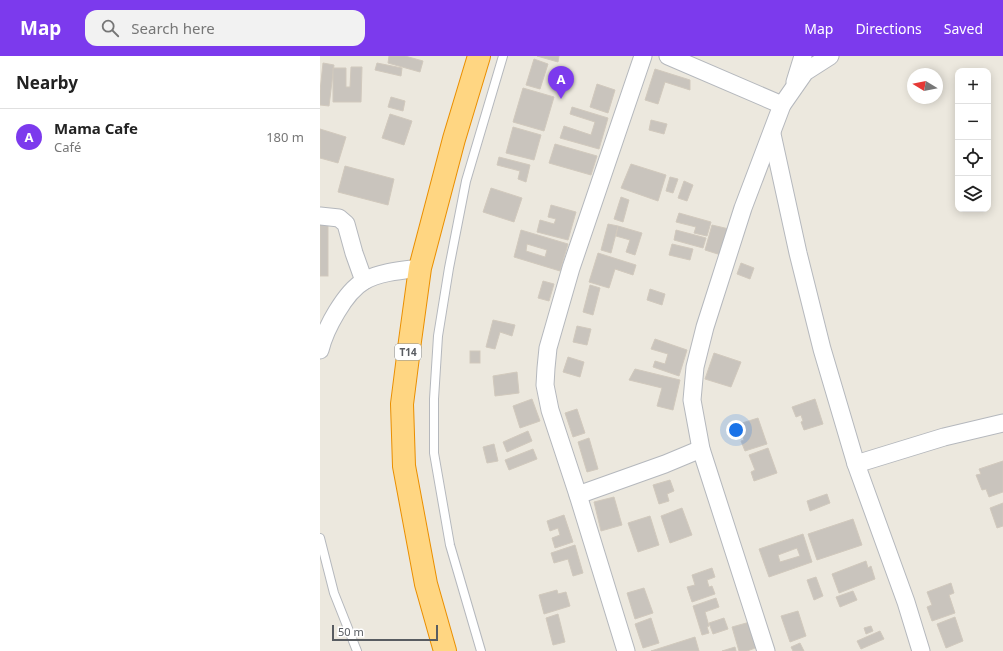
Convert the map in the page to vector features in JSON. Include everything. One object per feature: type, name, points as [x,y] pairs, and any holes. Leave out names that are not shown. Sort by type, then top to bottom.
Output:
[{"type":"highway","name":"T14","points":[[445,651],[426,584],[404,466],[402,404],[420,268],[454,139],[479,56]]},
{"type":"street","points":[[626,651],[550,410],[545,385],[548,348],[571,268],[643,56]]},
{"type":"street","points":[[668,56],[782,105]]},
{"type":"street","points":[[794,86],[803,56]]},
{"type":"street","points":[[766,651],[701,449],[692,400],[695,367],[705,327],[742,208],[782,105],[805,72],[830,56]]},
{"type":"street","points":[[772,134],[798,253],[822,348],[856,464],[906,602],[921,651]]},
{"type":"street","points":[[320,216],[339,218],[346,224],[364,281]]},
{"type":"street","points":[[320,350],[334,317],[346,297],[364,281],[390,272],[420,268]]},
{"type":"street","points":[[856,464],[944,437],[1003,423]]},
{"type":"street","points":[[578,495],[665,464],[701,449]]},
{"type":"lane","points":[[481,651],[450,545],[434,453],[434,399],[438,336],[449,268],[466,181],[503,56]]},
{"type":"lane","points":[[320,538],[334,593],[357,651]]},
{"type":"building","points":[[389,56],[405,56],[423,61],[420,72],[388,63]]},
{"type":"building","points":[[537,56],[559,56],[558,62]]},
{"type":"building","points":[[534,59],[548,64],[540,89],[526,85]]},
{"type":"building","points":[[323,63],[334,65],[329,106],[320,105]]},
{"type":"building","points":[[377,63],[402,68],[401,76],[375,70]]},
{"type":"building","points":[[351,67],[362,67],[361,102],[333,102],[333,68],[346,68],[346,87],[350,87]]},
{"type":"building","points":[[655,69],[690,80],[690,90],[665,82],[658,104],[645,100]]},
{"type":"building","points":[[597,84],[615,90],[608,113],[590,107]]},
{"type":"building","points":[[523,88],[554,97],[544,131],[513,122]]},
{"type":"building","points":[[391,97],[405,101],[403,111],[388,107]]},
{"type":"building","points":[[572,107],[608,118],[599,149],[560,138],[564,126],[591,135],[595,122],[570,114]]},
{"type":"building","points":[[390,114],[412,121],[404,145],[382,138]]},
{"type":"building","points":[[651,120],[667,124],[664,134],[649,130]]},
{"type":"building","points":[[513,127],[541,135],[534,160],[506,153]]},
{"type":"building","points":[[320,129],[346,137],[338,163],[320,158]]},
{"type":"building","points":[[555,144],[597,156],[591,175],[549,163]]},
{"type":"building","points":[[499,157],[530,165],[526,182],[518,179],[520,171],[497,165]]},
{"type":"building","points":[[631,164],[666,175],[658,201],[621,188]]},
{"type":"building","points":[[345,166],[394,179],[388,205],[338,192]]},
{"type":"building","points":[[670,177],[678,179],[673,193],[666,191]]},
{"type":"building","points":[[684,181],[693,185],[687,201],[678,198]]},
{"type":"building","points":[[491,188],[522,198],[514,222],[483,212]]},
{"type":"building","points":[[621,197],[629,200],[623,222],[614,219]]},
{"type":"building","points":[[551,205],[576,212],[568,240],[537,232],[540,220],[554,224],[556,219],[548,217]]},
{"type":"building","points":[[679,213],[711,222],[707,236],[694,233],[696,227],[676,222]]},
{"type":"building","points":[[320,218],[328,218],[328,276],[320,276]]},
{"type":"building","points":[[608,224],[618,226],[611,253],[601,250]]},
{"type":"building","points":[[712,225],[729,229],[721,255],[705,250]]},
{"type":"building","points":[[618,226],[642,233],[635,255],[626,252],[630,240],[616,236]]},
{"type":"building","points":[[521,230],[568,244],[560,271],[514,257]],"holes":[[[527,244],[547,250],[545,257],[526,251]]]},
{"type":"building","points":[[676,230],[706,238],[703,248],[674,240]]},
{"type":"building","points":[[672,244],[693,249],[690,260],[669,255]]},
{"type":"building","points":[[598,253],[636,265],[633,275],[615,269],[609,288],[589,282]]},
{"type":"building","points":[[741,263],[754,268],[750,279],[737,274]]},
{"type":"building","points":[[543,281],[554,284],[549,301],[538,298]]},
{"type":"building","points":[[590,285],[600,288],[593,315],[583,312]]},
{"type":"building","points":[[650,289],[665,294],[662,305],[647,300]]},
{"type":"building","points":[[493,320],[515,325],[512,336],[500,332],[495,349],[486,347]]},
{"type":"building","points":[[577,326],[591,329],[587,345],[573,342]]},
{"type":"building","points":[[655,339],[687,350],[679,376],[653,367],[655,361],[665,364],[668,354],[651,349]]},
{"type":"building","points":[[470,351],[480,351],[480,363],[470,363]]},
{"type":"building","points":[[714,353],[741,362],[731,387],[705,379]]},
{"type":"building","points":[[568,357],[584,362],[580,377],[563,372]]},
{"type":"building","points":[[635,369],[680,380],[673,410],[657,406],[662,388],[629,380]]},
{"type":"building","points":[[517,372],[519,393],[495,396],[493,376]]},
{"type":"building","points":[[532,399],[540,421],[520,428],[513,406]]},
{"type":"building","points":[[815,399],[823,424],[804,430],[801,422],[803,421],[801,415],[796,417],[792,407]]},
{"type":"building","points":[[577,409],[585,433],[573,437],[565,413]]},
{"type":"building","points":[[758,418],[767,444],[745,451],[741,441],[744,440],[739,424]]},
{"type":"building","points":[[528,431],[532,441],[507,452],[503,442]]},
{"type":"building","points":[[589,438],[598,469],[587,472],[578,442]]},
{"type":"building","points":[[494,444],[498,461],[487,463],[483,447]]},
{"type":"building","points":[[768,448],[777,473],[754,481],[751,472],[755,470],[749,455]]},
{"type":"building","points":[[533,449],[537,459],[509,470],[505,460]]},
{"type":"building","points":[[1003,461],[1003,492],[989,497],[986,489],[982,490],[976,475],[981,474],[979,469]]},
{"type":"building","points":[[670,480],[674,491],[667,494],[669,501],[659,504],[653,485]]},
{"type":"building","points":[[827,494],[830,503],[810,511],[807,501]]},
{"type":"building","points":[[614,497],[622,525],[601,531],[594,502]]},
{"type":"building","points":[[1003,503],[1003,526],[997,528],[990,508]]},
{"type":"building","points":[[682,508],[692,535],[670,543],[661,516]]},
{"type":"building","points":[[564,515],[573,542],[555,548],[552,538],[560,535],[558,528],[550,531],[547,521]]},
{"type":"building","points":[[650,516],[659,545],[638,552],[628,523]]},
{"type":"building","points":[[853,519],[862,545],[817,560],[808,534]]},
{"type":"building","points":[[803,534],[812,562],[769,577],[759,549]],"holes":[[[797,548],[800,556],[780,562],[778,555]]]},
{"type":"building","points":[[575,545],[583,573],[573,576],[568,559],[554,563],[551,553]]},
{"type":"building","points":[[866,561],[868,568],[871,566],[875,579],[839,593],[832,574]]},
{"type":"building","points":[[712,568],[715,577],[707,580],[709,587],[712,586],[715,594],[692,602],[687,587],[695,585],[692,575]]},
{"type":"building","points":[[816,577],[823,596],[814,600],[807,580]]},
{"type":"building","points":[[951,583],[954,593],[949,595],[955,613],[932,621],[927,607],[932,605],[927,592]]},
{"type":"building","points":[[644,588],[653,613],[635,619],[627,593]]},
{"type":"building","points":[[557,590],[558,594],[566,592],[570,606],[544,614],[539,595]]},
{"type":"building","points":[[853,591],[857,600],[840,607],[836,597]]},
{"type":"building","points":[[716,598],[719,607],[705,612],[709,626],[707,627],[709,633],[702,635],[693,606]]},
{"type":"building","points":[[798,611],[806,636],[790,642],[781,616]]},
{"type":"building","points":[[558,614],[565,642],[553,645],[546,618]]},
{"type":"building","points":[[955,617],[963,641],[946,648],[937,624]]},
{"type":"building","points":[[651,618],[659,643],[643,648],[635,624]]},
{"type":"building","points":[[724,618],[728,629],[713,634],[709,623]]},
{"type":"building","points":[[750,622],[758,647],[747,651],[739,651],[732,627]]},
{"type":"building","points":[[871,626],[873,631],[866,634],[864,628]]},
{"type":"building","points":[[880,631],[884,639],[861,649],[857,641]]},
{"type":"building","points":[[695,637],[699,651],[651,651]]},
{"type":"building","points":[[800,643],[804,651],[793,651],[791,647]]},
{"type":"building","points":[[735,647],[736,651],[722,651]]},
{"type":"place","name":"Mama Cafe","points":[[561,99]]}]
